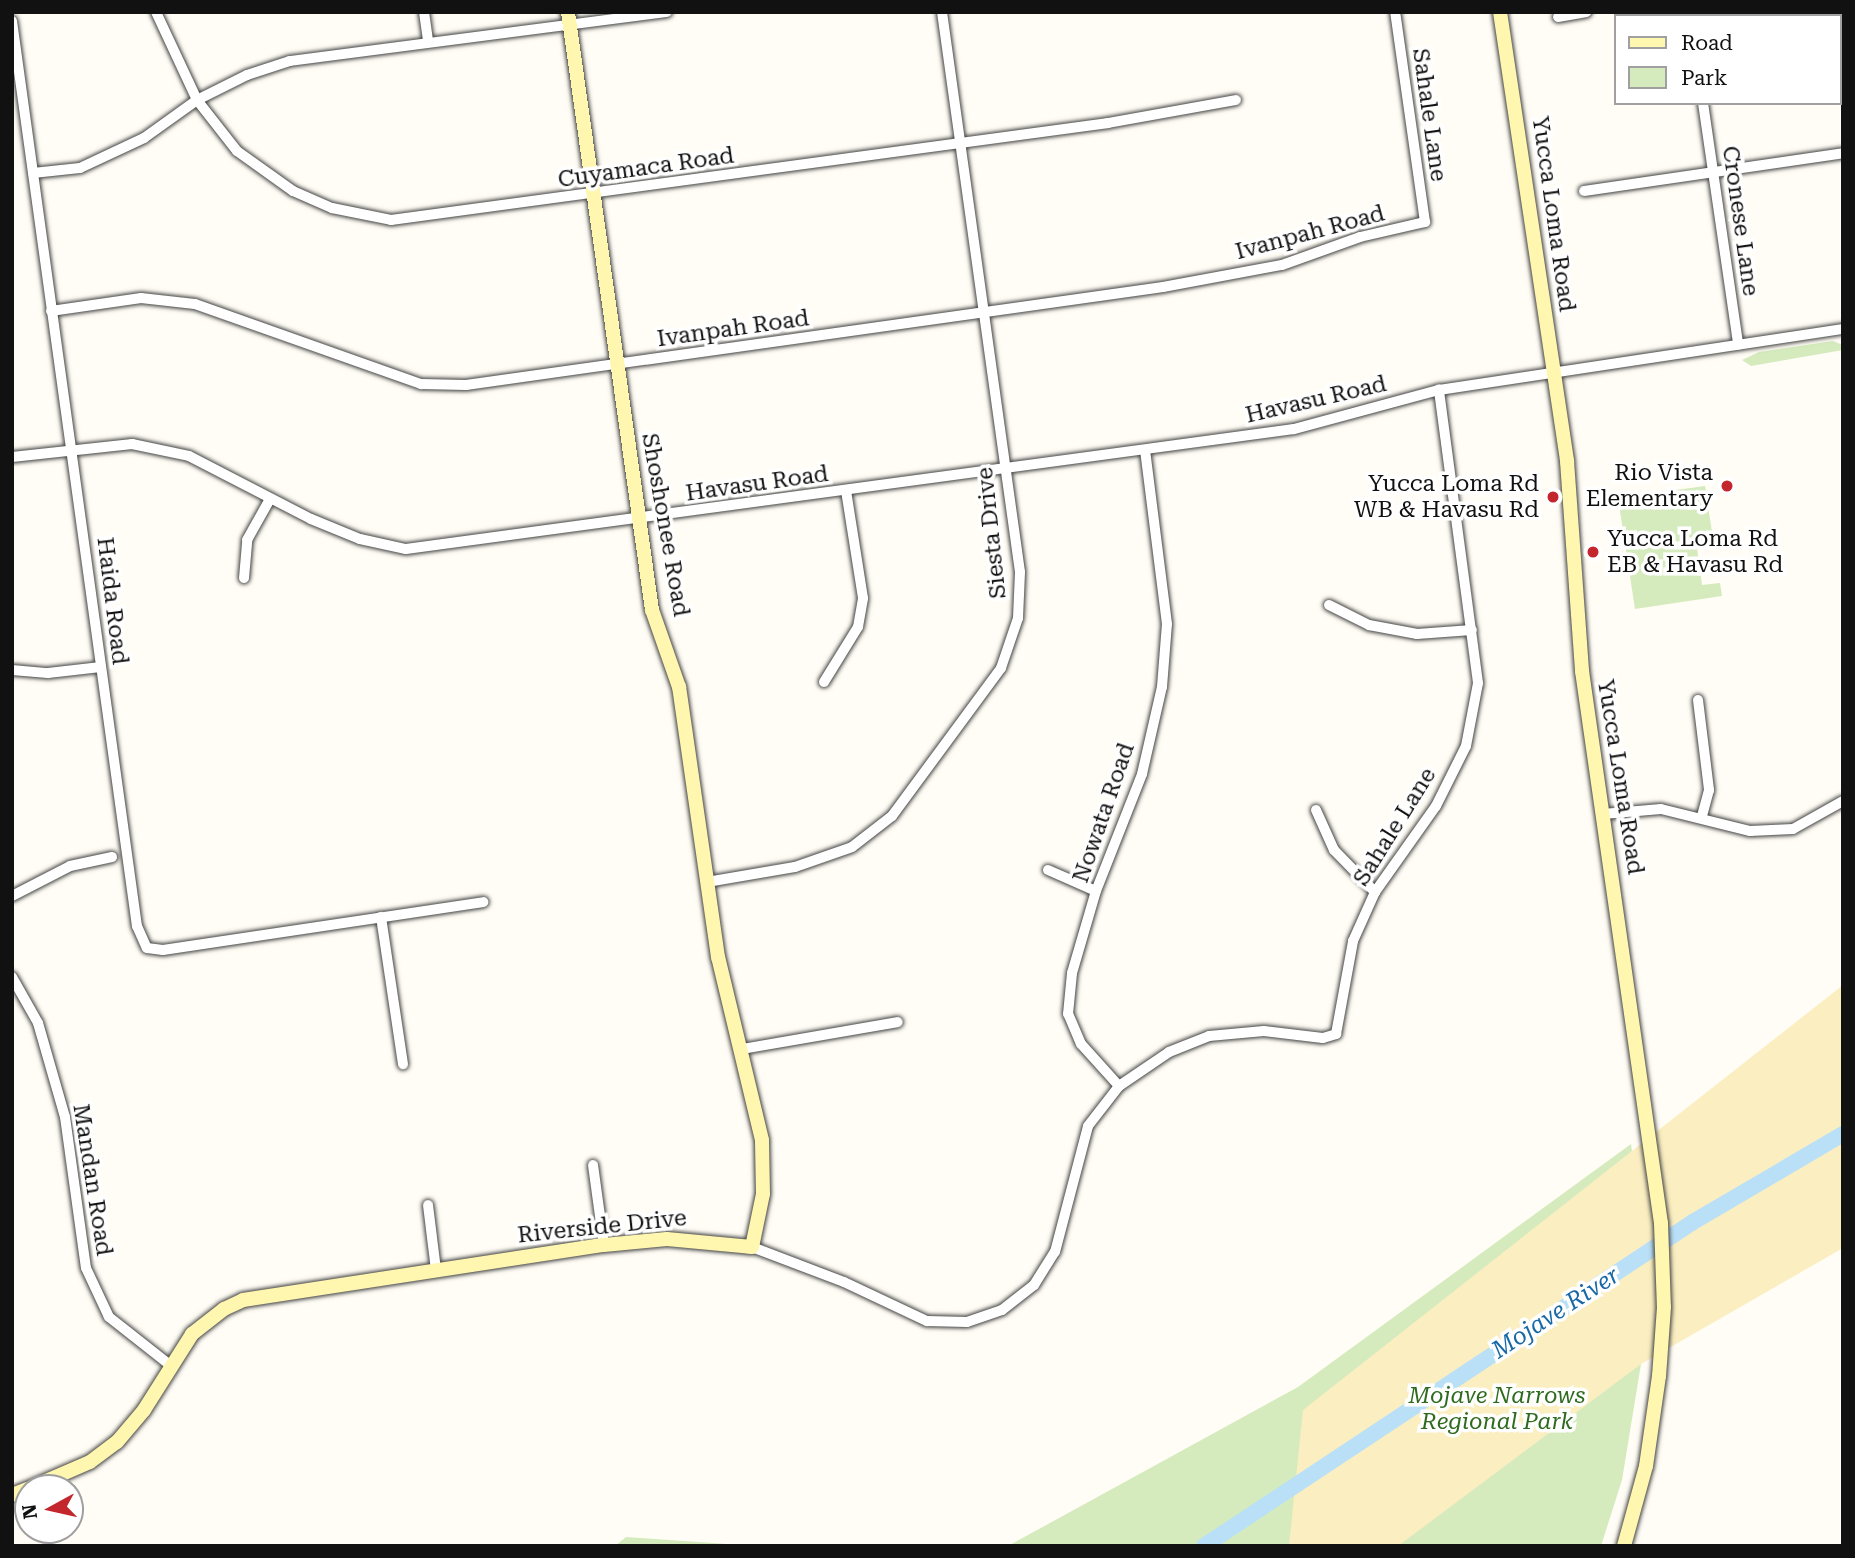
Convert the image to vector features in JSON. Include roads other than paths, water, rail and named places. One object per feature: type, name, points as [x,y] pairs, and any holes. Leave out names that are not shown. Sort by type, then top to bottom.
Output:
[{"type":"street","name":"Cuyamaca Road","points":[[156,12],[197,100],[237,151],[293,191],[332,208],[391,220],[593,195],[1236,100]]},
{"type":"street","points":[[424,12],[428,42]]},
{"type":"street","points":[[33,173],[80,168],[144,138],[197,100],[247,75],[290,61],[569,19],[667,12]]},
{"type":"street","name":"Siesta Drive","points":[[707,882],[795,867],[852,847],[891,816],[970,714],[1001,668],[1018,618],[1020,572],[942,12]]},
{"type":"street","name":"Sahale Lane","points":[[1395,12],[1425,222]]},
{"type":"street","name":"Yucca Loma Road","points":[[1500,12],[1574,521],[1576,629],[1656,1177],[1664,1279],[1663,1342],[1654,1421],[1624,1546]]},
{"type":"street","points":[[1558,17],[1587,12]]},
{"type":"street","name":"Shoshonee Road","points":[[569,19],[652,610],[679,687],[718,957],[762,1140],[764,1194],[752,1247]]},
{"type":"street","name":"Haida Road","points":[[12,21],[137,926],[147,948],[163,950],[482,902]]},
{"type":"street","name":"Cronese Lane","points":[[1703,105],[1738,344]]},
{"type":"street","points":[[1584,191],[1843,153]]},
{"type":"street","name":"Ivanpah Road","points":[[51,311],[141,298],[195,304],[421,384],[466,385],[982,313],[1282,265],[1360,237],[1425,222]]},
{"type":"street","name":"Havasu Road","points":[[12,457],[72,453],[132,444],[189,456],[270,499],[360,538],[406,549],[638,520],[1294,429],[1439,390],[1554,370],[1843,329]]},
{"type":"street","name":"Sahale Lane","points":[[1336,1034],[1341,1025],[1347,962],[1375,892],[1436,806],[1466,747],[1478,683],[1439,390]]},
{"type":"street","name":"Nowata Road","points":[[1119,1086],[1081,1044],[1068,1014],[1072,973],[1096,891],[1142,774],[1162,687],[1167,624],[1145,450]]},
{"type":"street","points":[[824,682],[858,627],[863,598],[846,491]]},
{"type":"street","points":[[244,578],[247,540],[270,499]]},
{"type":"street","points":[[1329,605],[1369,625],[1417,634],[1472,630]]},
{"type":"street","points":[[12,670],[48,673],[101,667]]},
{"type":"street","points":[[1698,700],[1709,790],[1702,816]]},
{"type":"street","points":[[1603,814],[1661,809],[1702,816],[1751,831],[1793,828],[1843,801]]},
{"type":"street","points":[[1316,810],[1334,850],[1375,892]]},
{"type":"street","points":[[12,897],[70,866],[112,857]]},
{"type":"street","points":[[1048,870],[1096,891]]},
{"type":"street","points":[[382,917],[403,1064]]},
{"type":"street","name":"Mandan Road","points":[[12,977],[38,1023],[65,1117],[86,1268],[109,1317],[170,1365]]},
{"type":"street","points":[[742,1049],[898,1022]]},
{"type":"street","name":"Riverside Drive","points":[[62,1474],[90,1462],[117,1442],[144,1410],[170,1365],[205,1322],[243,1300],[604,1245],[667,1239],[752,1247],[844,1282],[927,1321],[967,1322],[1002,1310],[1034,1285],[1055,1251],[1088,1126],[1119,1086],[1169,1052],[1209,1037],[1264,1031],[1323,1038],[1336,1034]]},
{"type":"street","points":[[593,1166],[604,1245]]},
{"type":"street","points":[[428,1205],[436,1270]]},
{"type":"waterway","name":"Mojave River","points":[[1204,1546],[1693,1222],[1843,1134]]},
{"type":"place","name":"Rio Vista Elementary","points":[[1727,486]]},
{"type":"place","name":"Yucca Loma Rd WB & Havasu Rd","points":[[1553,497]]},
{"type":"place","name":"Yucca Loma Rd EB & Havasu Rd","points":[[1593,552]]},
{"type":"park label","name":"Mojave Narrows Regional Park","points":[[1497,1409]]}]
